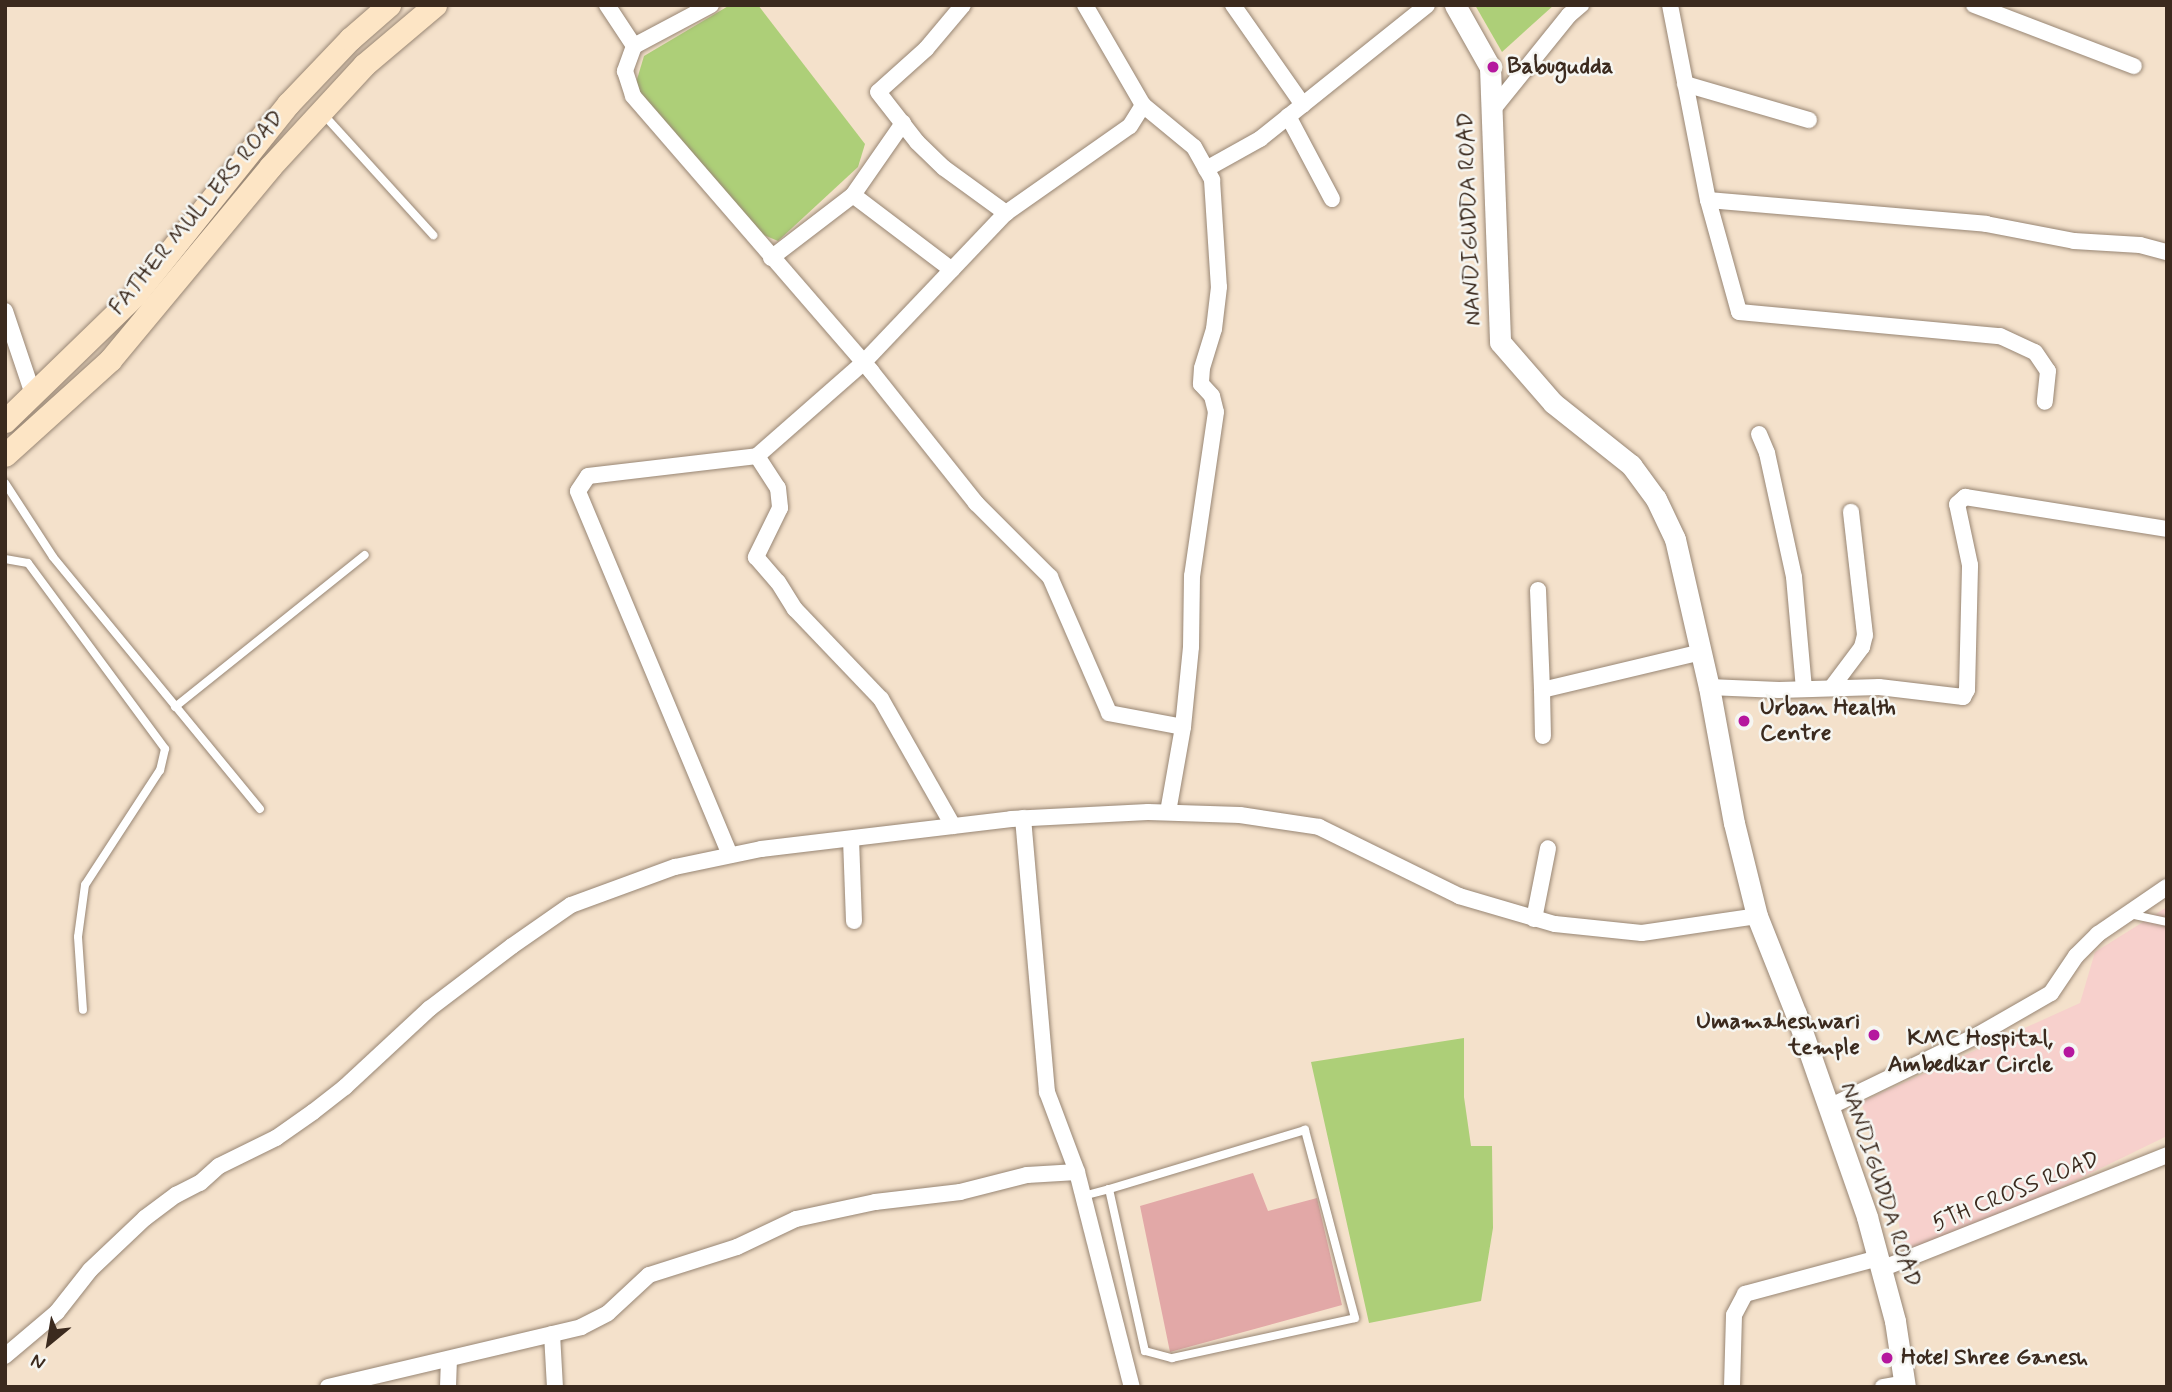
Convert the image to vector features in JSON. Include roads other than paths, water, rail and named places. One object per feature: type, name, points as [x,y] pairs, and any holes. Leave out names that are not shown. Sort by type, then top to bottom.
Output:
[{"type":"main road","name":"FATHER MULLERS ROAD","points":[[5,421],[135,295],[288,104],[350,39],[389,5]]},
{"type":"main road","points":[[10,442],[110,360],[270,167],[320,112],[364,65],[435,5]]},
{"type":"street","points":[[607,5],[634,46]]},
{"type":"street","points":[[711,5],[634,46],[625,71],[633,96],[863,363],[975,503],[1050,577],[1109,713],[1183,727]]},
{"type":"street","points":[[963,5],[926,48],[878,92],[944,168],[1006,213]]},
{"type":"street","points":[[1086,5],[1143,105],[1194,147],[1206,169],[1213,191],[1219,287],[1214,329],[1202,368],[1201,384],[1212,397],[1216,412],[1192,576],[1191,647],[1183,727],[1168,812]]},
{"type":"street","points":[[1233,5],[1303,105]]},
{"type":"street","points":[[1206,169],[1260,139],[1427,5]]},
{"type":"street","name":"NANDIGUDDA ROAD","points":[[1455,5],[1490,66],[1494,108],[1500,342],[1553,403],[1631,465],[1656,499],[1675,539],[1709,687],[1734,823],[1757,916],[1829,1107],[1879,1264],[1895,1321],[1905,1385]]},
{"type":"street","points":[[1494,108],[1569,15],[1581,5]]},
{"type":"street","points":[[1670,5],[1708,200],[1740,312],[2000,336],[2035,352],[2048,371],[2046,402]]},
{"type":"street","points":[[1974,5],[2134,66]]},
{"type":"street","points":[[1685,84],[1809,120]]},
{"type":"street","points":[[730,855],[578,491],[588,475],[757,456],[863,363],[1006,213],[1130,127],[1143,105]]},
{"type":"street","points":[[1289,116],[1332,198]]},
{"type":"street","points":[[771,258],[853,195],[903,123]]},
{"type":"street","points":[[853,195],[952,270]]},
{"type":"street","points":[[1708,200],[1986,224],[2074,240],[2140,245],[2167,252]]},
{"type":"street","points":[[5,311],[33,394]]},
{"type":"street","points":[[1759,433],[1767,453],[1794,577],[1804,689]]},
{"type":"street","points":[[757,456],[778,488],[780,508],[756,557],[778,582],[795,609],[881,699],[953,826]]},
{"type":"street","points":[[1709,687],[1879,687],[1959,698],[1965,694],[1970,565],[1957,504],[1960,500],[1983,500],[2166,529]]},
{"type":"street","points":[[1832,687],[1862,646],[1865,635],[1851,512]]},
{"type":"street","points":[[1538,590],[1543,736]]},
{"type":"street","points":[[1542,690],[1701,652]]},
{"type":"street","points":[[5,1356],[57,1312],[90,1270],[145,1218],[176,1195],[200,1183],[219,1166],[276,1138],[313,1112],[345,1087],[429,1009],[565,909],[665,869],[730,855],[1023,818],[1168,812],[1240,815],[1320,827],[1459,896],[1534,919],[1578,928],[1643,933],[1757,916]]},
{"type":"street","points":[[1023,818],[1047,1092],[1077,1172],[1132,1387]]},
{"type":"street","points":[[851,839],[854,921]]},
{"type":"street","points":[[1534,919],[1548,849]]},
{"type":"street","points":[[1829,1107],[1978,1035],[2051,993],[2076,956],[2098,934],[2167,887]]},
{"type":"street","name":"5TH CROSS ROAD","points":[[1732,1387],[1734,1315],[1745,1294],[1879,1264],[2167,1155]]},
{"type":"street","points":[[328,1387],[581,1327],[608,1314],[649,1275],[737,1247],[796,1219],[875,1202],[961,1192],[1036,1173],[1077,1172]]},
{"type":"street","points":[[552,1334],[555,1387]]},
{"type":"street","points":[[448,1387],[449,1360]]},
{"type":"street","points":[[1883,1387],[1905,1385]]},
{"type":"lane","points":[[320,112],[433,235]]},
{"type":"lane","points":[[5,483],[53,557],[260,809]]},
{"type":"lane","points":[[175,707],[365,555]]},
{"type":"lane","points":[[5,559],[28,563],[165,749],[160,770],[85,885],[78,937],[83,1010]]},
{"type":"lane","points":[[2127,914],[2167,922]]},
{"type":"lane","points":[[1083,1196],[1305,1130],[1355,1318],[1172,1357],[1145,1351],[1109,1189]]},
{"type":"place","name":"Babugudda","points":[[1493,67]]},
{"type":"place","name":"Urban Health Centre","points":[[1744,721]]},
{"type":"place","name":"Umamaheshwari temple","points":[[1874,1035]]},
{"type":"place","name":"KMC Hospital, Ambedkar Circle","points":[[2069,1052]]},
{"type":"place","name":"Hotel Shree Ganesh","points":[[1887,1358]]}]
